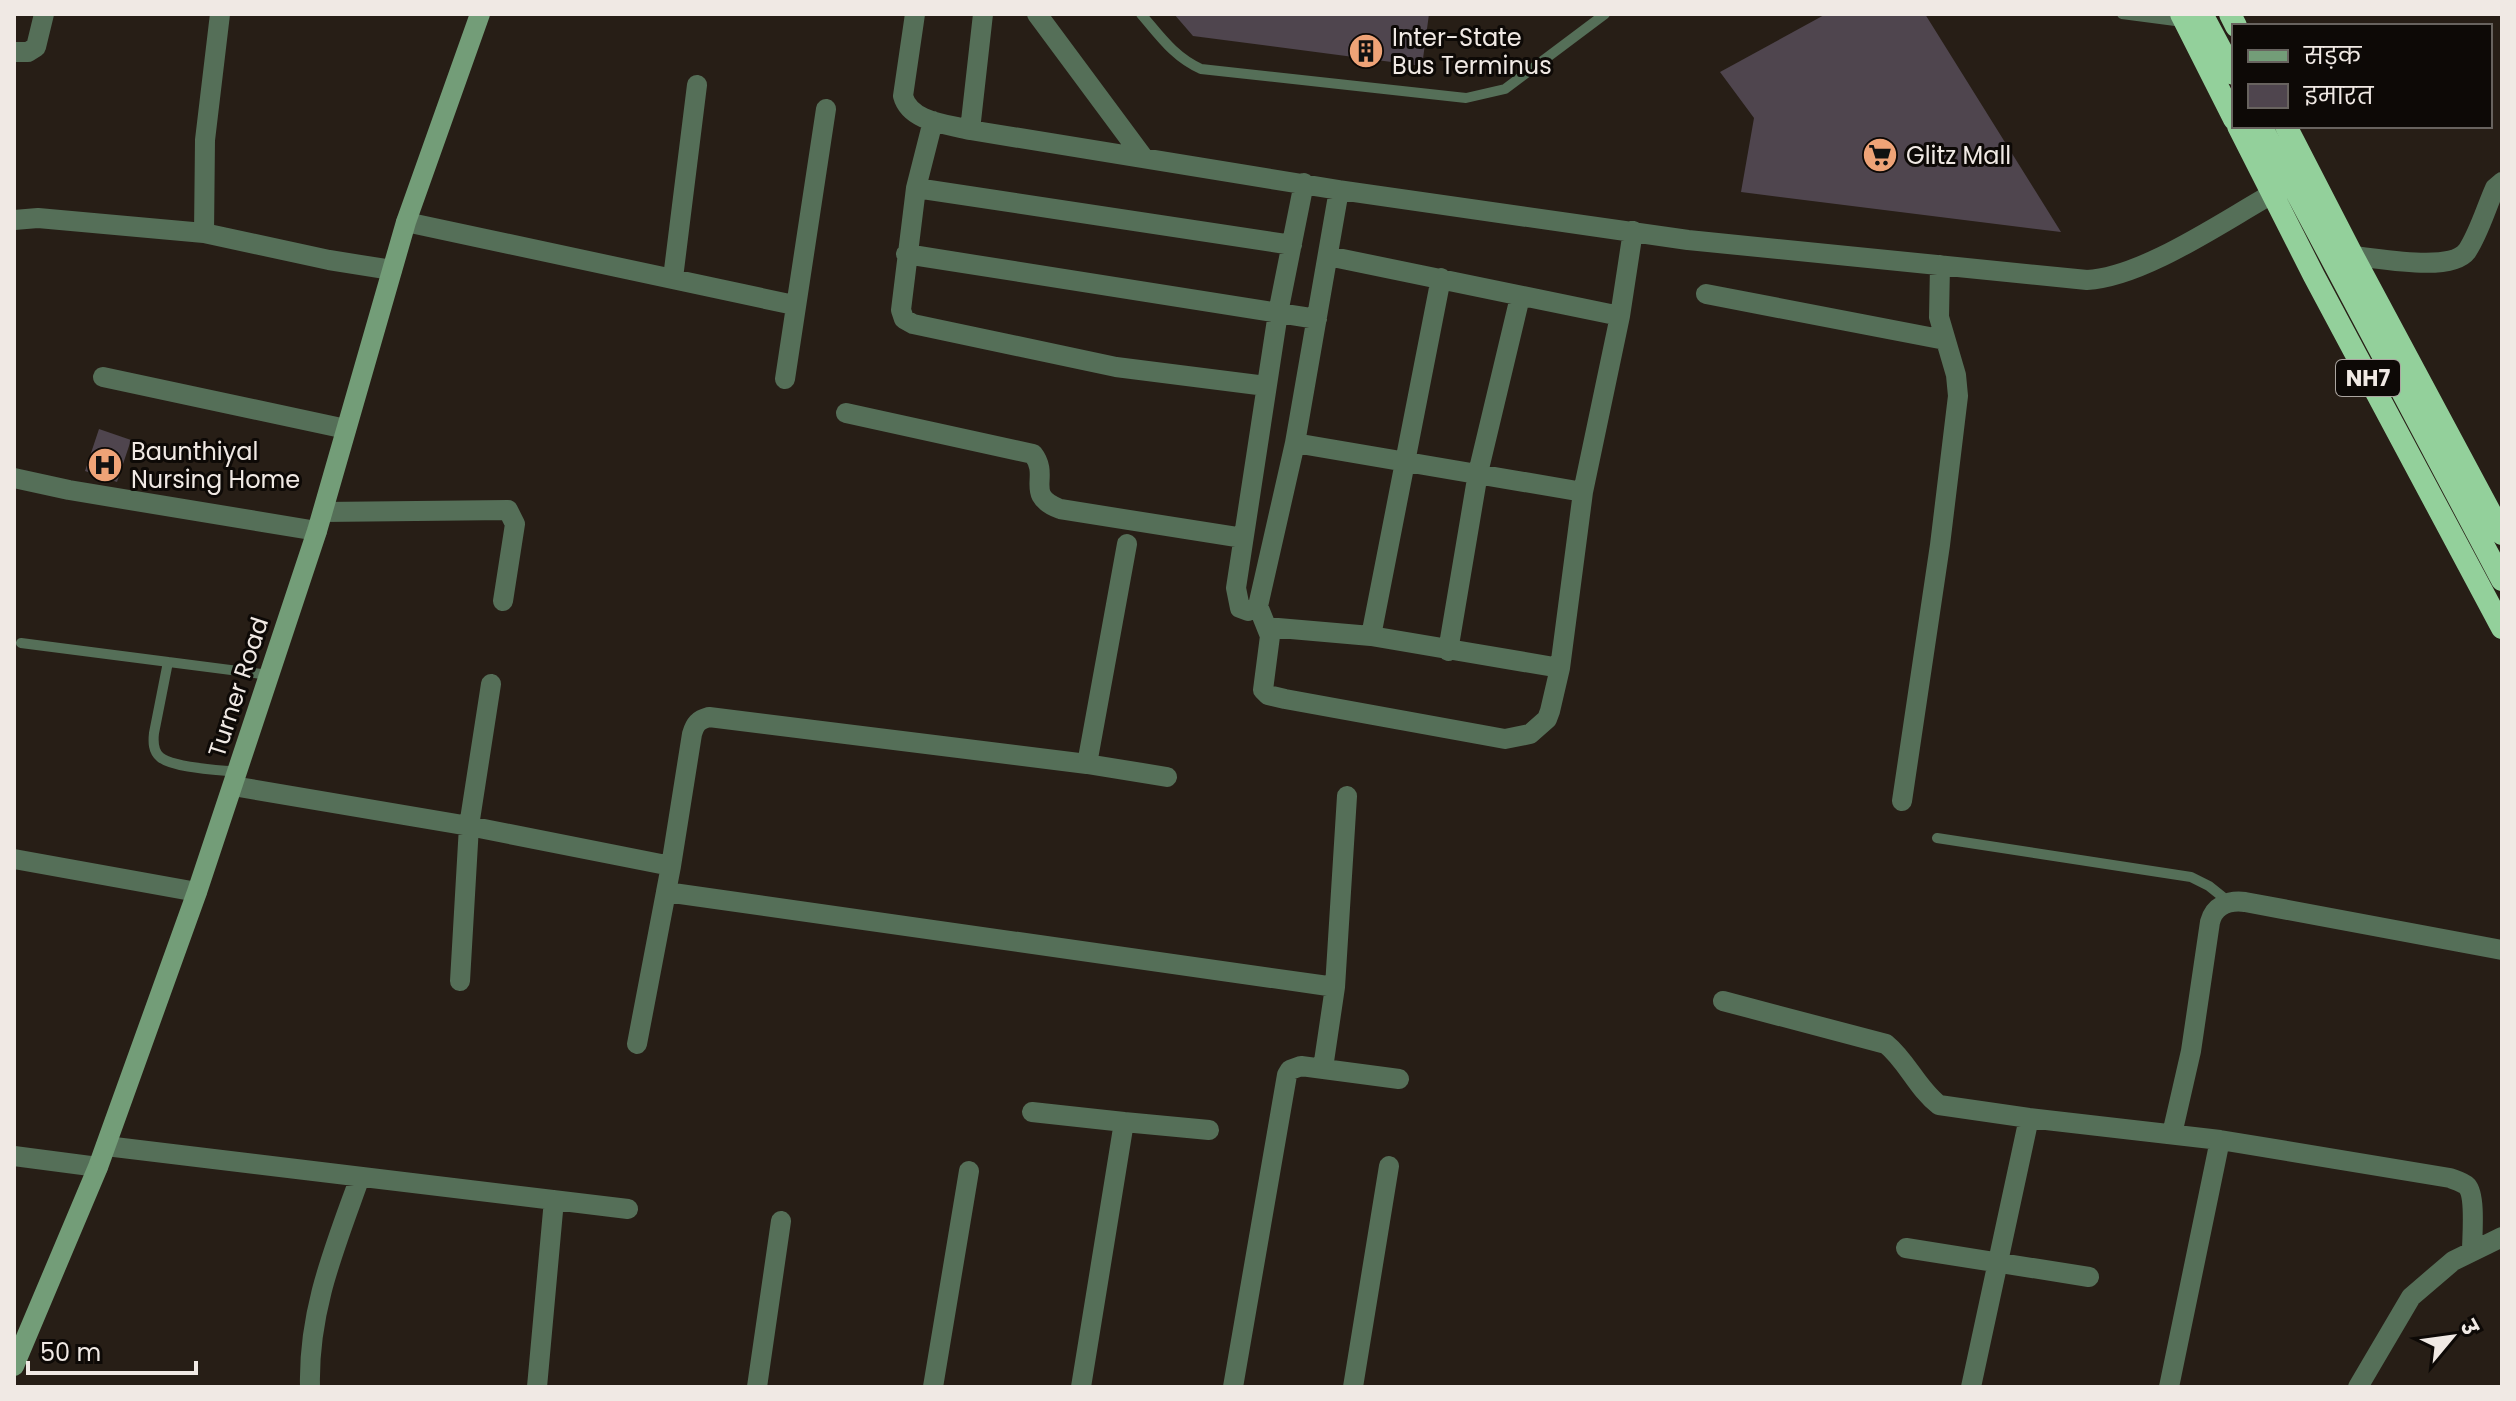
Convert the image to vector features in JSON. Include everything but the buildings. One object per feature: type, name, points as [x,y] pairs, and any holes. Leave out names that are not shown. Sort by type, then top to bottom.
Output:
[{"type":"highway","points":[[2190,17],[2232,71]]},
{"type":"highway","points":[[2190,17],[2232,114]]},
{"type":"highway","name":"NH7","points":[[2239,128],[2502,628]]},
{"type":"highway","points":[[2262,128],[2502,580]]},
{"type":"highway","name":"NH7","points":[[2287,128],[2502,534]]},
{"type":"main road","name":"Turner Road","points":[[14,1366],[98,1167],[197,892],[320,521],[406,222],[480,14]]},
{"type":"street","points":[[14,52],[28,52],[36,47],[44,14]]},
{"type":"street","points":[[204,233],[205,140],[220,14]]},
{"type":"street","points":[[915,14],[903,96],[912,110],[933,121],[970,130],[1227,173],[1688,240],[2087,280],[2104,279],[2175,248],[2272,194]]},
{"type":"street","points":[[970,130],[983,14]]},
{"type":"street","points":[[1037,14],[1143,157]]},
{"type":"street","points":[[673,278],[697,85]]},
{"type":"street","points":[[785,379],[826,109]]},
{"type":"street","points":[[933,121],[916,188],[906,254],[901,310],[904,319],[913,324],[1116,367],[1266,386]]},
{"type":"street","points":[[2353,256],[2412,262],[2455,260],[2468,250],[2495,188],[2502,182]]},
{"type":"street","points":[[1258,606],[1248,611],[1237,604],[1236,588],[1278,313],[1304,183]]},
{"type":"street","points":[[916,188],[1292,245]]},
{"type":"street","points":[[1339,190],[1295,443],[1258,606],[1268,627],[1270,647],[1263,687],[1268,695],[1505,739],[1530,734],[1547,719],[1560,668],[1583,492],[1620,316],[1633,231]]},
{"type":"street","points":[[14,220],[38,218],[204,233],[392,270]]},
{"type":"street","points":[[406,222],[794,305]]},
{"type":"street","points":[[906,254],[1317,319]]},
{"type":"street","points":[[1328,256],[1620,316]]},
{"type":"street","points":[[1902,801],[1940,545],[1958,396],[1956,375],[1938,303],[1940,265]]},
{"type":"street","points":[[1371,636],[1441,278]]},
{"type":"street","points":[[1706,294],[1945,340]]},
{"type":"street","points":[[1448,651],[1478,473],[1520,297]]},
{"type":"street","points":[[103,377],[346,429]]},
{"type":"street","points":[[846,413],[1033,454],[1040,470],[1039,493],[1042,500],[1060,509],[1243,538]]},
{"type":"street","points":[[1295,443],[1583,492]]},
{"type":"street","points":[[1254,460],[1288,464]]},
{"type":"street","points":[[14,478],[69,490],[320,521],[508,510],[515,524],[503,601]]},
{"type":"street","points":[[1087,764],[1127,544]]},
{"type":"street","points":[[1268,627],[1371,636],[1560,668]]},
{"type":"street","points":[[460,981],[469,826],[491,684]]},
{"type":"street","points":[[637,1044],[692,734],[700,720],[709,717],[1087,764],[1167,777]]},
{"type":"street","points":[[235,779],[671,866]]},
{"type":"street","points":[[1323,1068],[1335,987],[1347,796]]},
{"type":"street","points":[[14,859],[197,892]]},
{"type":"street","points":[[666,892],[1335,987]]},
{"type":"street","points":[[2172,1134],[2191,1051],[2210,922],[2213,913],[2229,902],[2245,902],[2502,950]]},
{"type":"street","points":[[1723,1001],[1886,1044],[1939,1105],[2220,1140],[2450,1178],[2469,1187],[2472,1196],[2472,1251]]},
{"type":"street","points":[[1233,1387],[1287,1075],[1290,1070],[1301,1066],[1399,1079]]},
{"type":"street","points":[[1032,1112],[1209,1130]]},
{"type":"street","points":[[1971,1387],[2029,1118]]},
{"type":"street","points":[[1081,1387],[1124,1122]]},
{"type":"street","points":[[2169,1387],[2220,1140]]},
{"type":"street","points":[[106,1146],[628,1209]]},
{"type":"street","points":[[14,1156],[98,1167]]},
{"type":"street","points":[[1353,1387],[1389,1166]]},
{"type":"street","points":[[933,1387],[969,1171]]},
{"type":"street","points":[[310,1387],[309,1358],[316,1307],[360,1177]]},
{"type":"street","points":[[537,1387],[554,1200]]},
{"type":"street","points":[[757,1387],[781,1221]]},
{"type":"street","points":[[2358,1387],[2411,1297],[2444,1268],[2502,1237]]},
{"type":"street","points":[[1906,1248],[1997,1265],[2089,1277]]},
{"type":"lane","points":[[1141,14],[1172,52],[1201,69],[1466,98],[1505,89],[1605,14]]},
{"type":"lane","points":[[2122,14],[2190,17]]},
{"type":"lane","points":[[21,643],[269,675]]},
{"type":"lane","points":[[168,662],[153,742],[158,755],[169,762],[235,779]]},
{"type":"lane","points":[[1937,838],[2191,877],[2229,902]]},
{"type":"place","name":"Inter-State Bus Terminus","points":[[1366,51]]},
{"type":"place","name":"Glitz Mall","points":[[1880,155]]},
{"type":"place","name":"Baunthiyal Nursing Home","points":[[105,465]]}]
